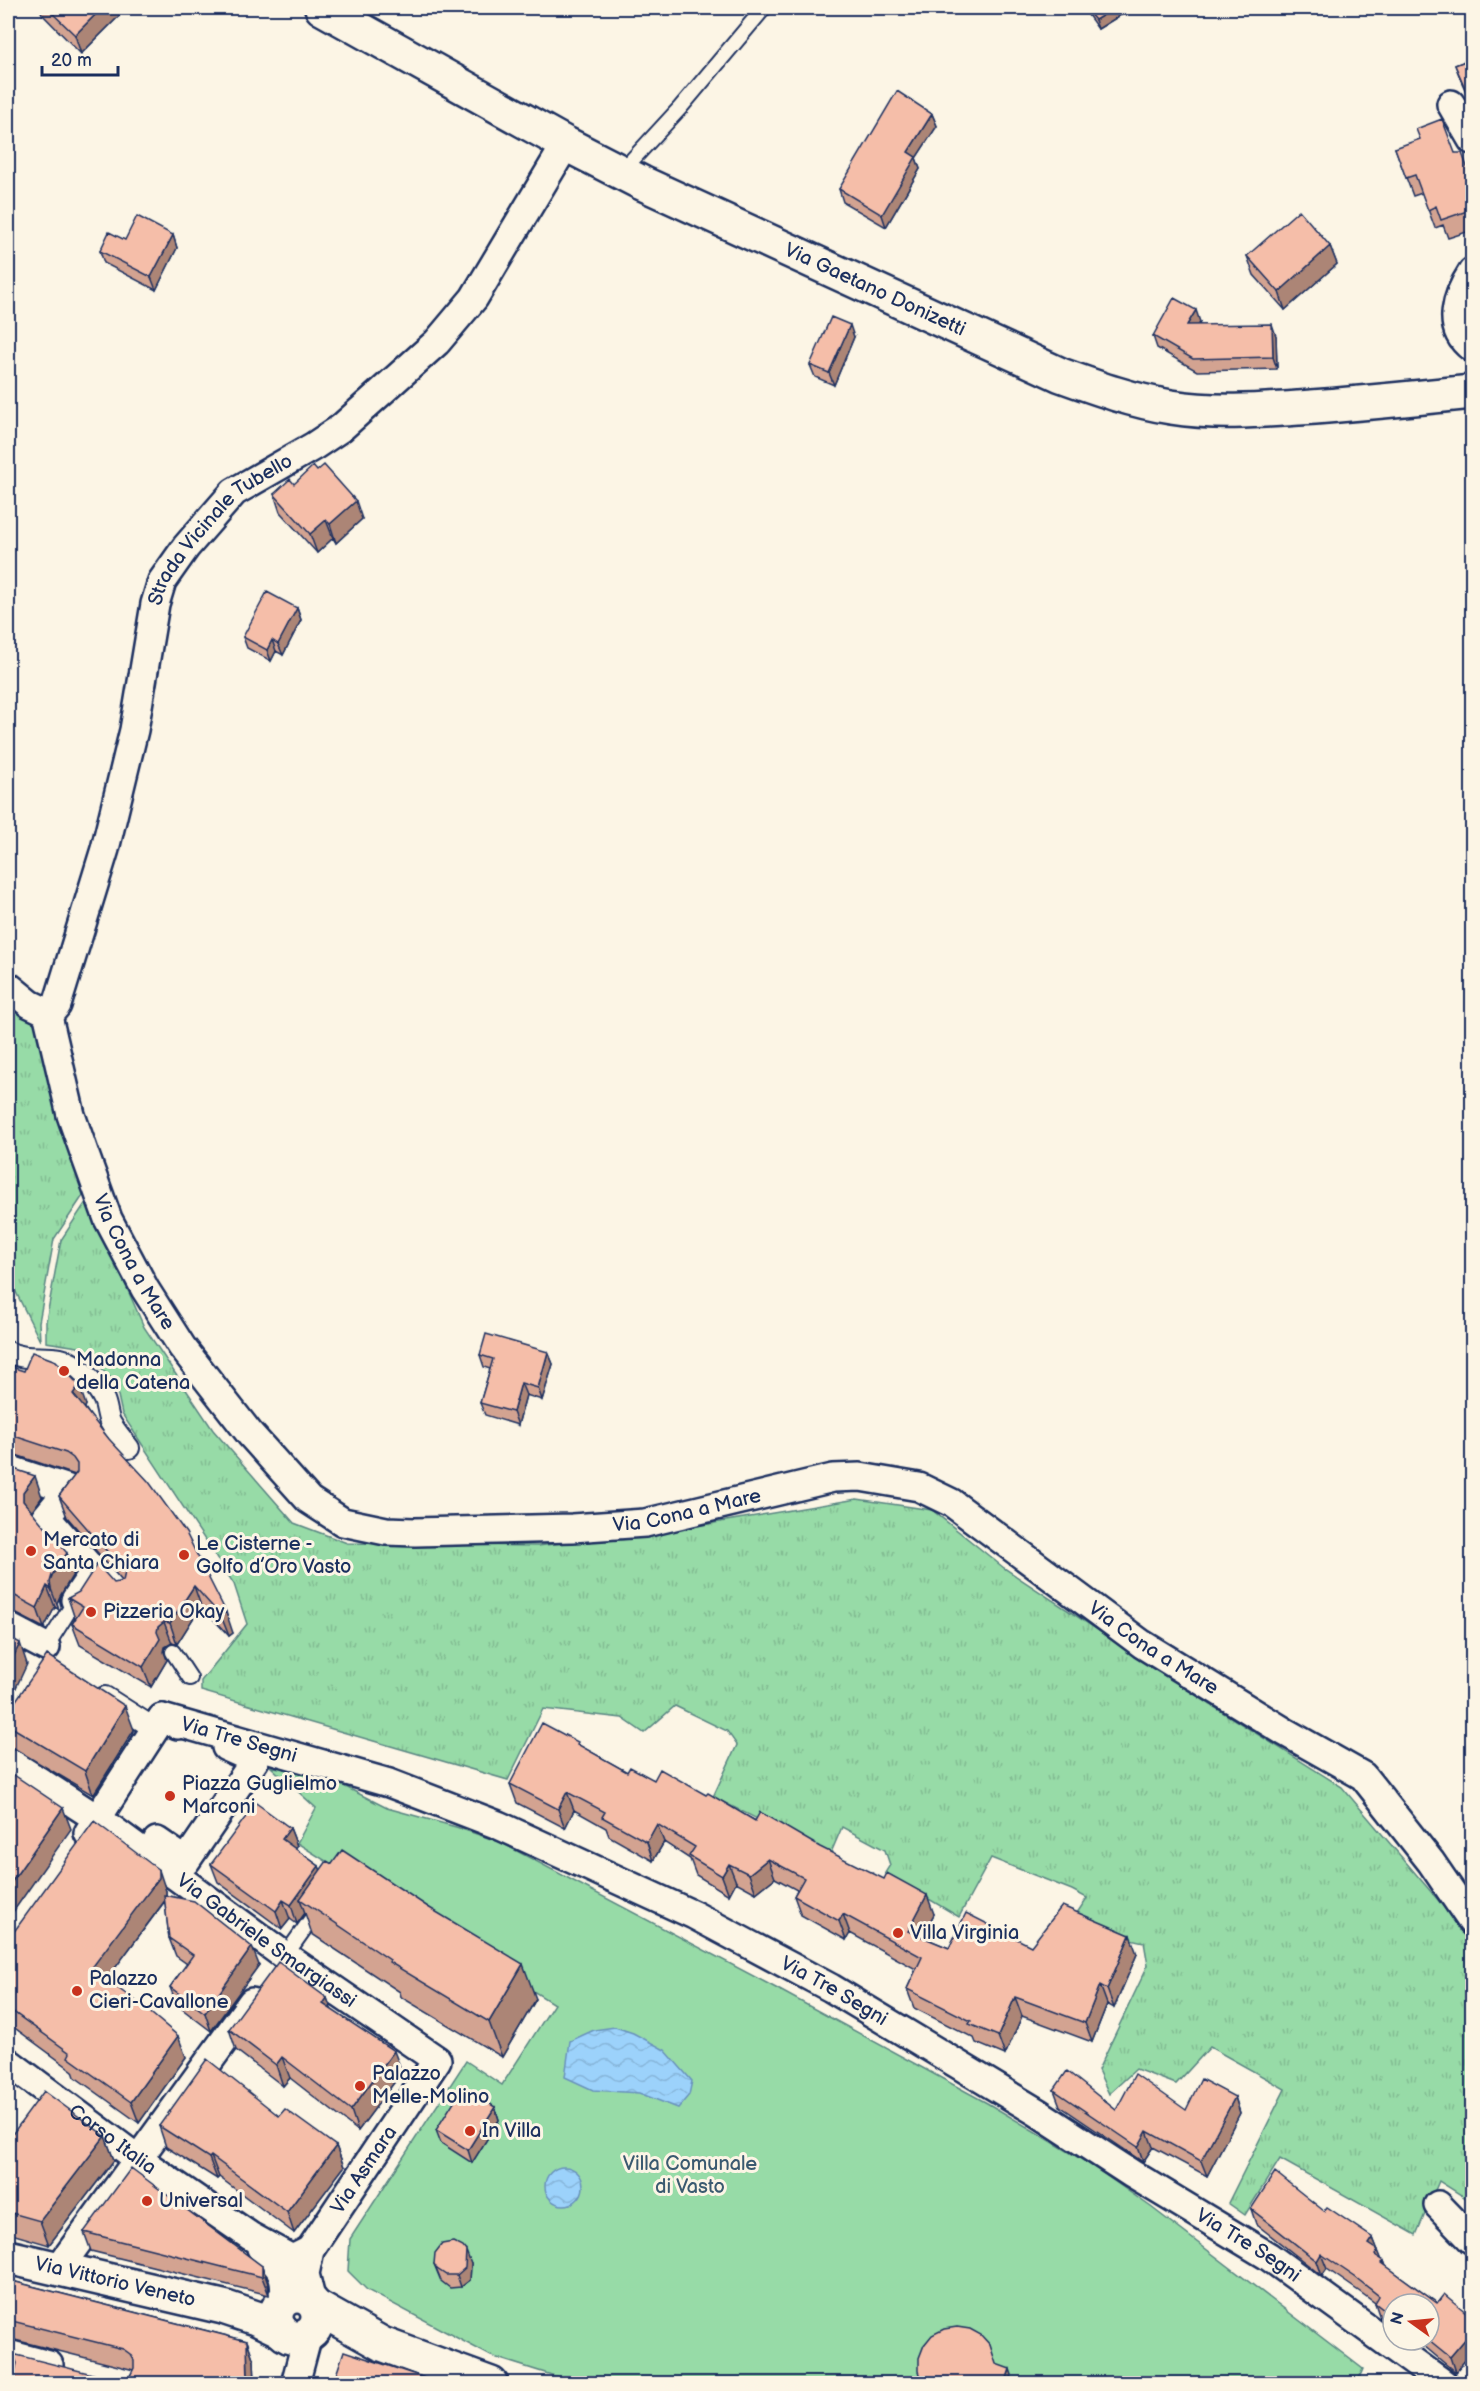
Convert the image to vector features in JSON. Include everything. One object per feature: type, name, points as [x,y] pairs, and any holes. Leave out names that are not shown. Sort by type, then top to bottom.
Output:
[{"type":"street","name":"Via Gaetano Donizetti","points":[[322,8],[566,144],[621,172],[1061,375],[1128,397],[1171,407],[1211,411],[1247,411],[1472,391]]},
{"type":"street","points":[[1451,104],[1473,140]]},
{"type":"street","name":"Strada Vicinale Tubello","points":[[47,1012],[52,1011],[57,1005],[105,849],[134,730],[155,604],[162,581],[186,547],[234,492],[341,428],[437,342],[474,298],[566,144]]},
{"type":"street","points":[[1473,272],[1460,291],[1455,315],[1458,330],[1473,348]]},
{"type":"street","points":[[8,986],[30,1004],[47,1012]]},
{"type":"street","name":"Via Cona a Mare","points":[[47,1012],[71,1115],[85,1155],[108,1219],[145,1289],[182,1347],[250,1434],[309,1500],[343,1522],[386,1531],[415,1532],[572,1528],[645,1523],[833,1478],[860,1477],[919,1487],[952,1503],[982,1524],[1142,1644],[1285,1732],[1364,1776],[1431,1862],[1473,1922]]},
{"type":"street","points":[[8,1352],[28,1359],[36,1356],[63,1359],[76,1367],[90,1380],[103,1399],[110,1422],[129,1448]]},
{"type":"street","points":[[8,1469],[69,1489],[46,1517],[94,1572],[73,1604]]},
{"type":"street","points":[[8,1627],[52,1657]]},
{"type":"street","points":[[8,1640],[52,1657]]},
{"type":"street","points":[[8,1761],[103,1812],[186,1861],[255,1760],[158,1724],[86,1685]]},
{"type":"street","points":[[77,1848],[103,1812],[158,1724]]},
{"type":"street","name":"Via Tre Segni","points":[[158,1724],[389,1784],[498,1825],[694,1915],[831,1988],[1037,2112],[1132,2174],[1268,2256],[1444,2384]]},
{"type":"street","name":"Via Gabriele Smargiassi","points":[[103,1812],[273,1973],[437,2060]]},
{"type":"street","points":[[59,2268],[273,1973]]},
{"type":"street","name":"Via Asmara","points":[[310,2250],[437,2060]]},
{"type":"street","name":"Corso Italia","points":[[8,2062],[138,2159],[276,2256],[285,2277],[289,2317]]},
{"type":"street","points":[[1438,2205],[1473,2240]]},
{"type":"street","points":[[276,2256],[292,2259],[310,2250]]},
{"type":"street","points":[[295,2382],[289,2317],[310,2250]]},
{"type":"street","name":"Via Vittorio Veneto","points":[[8,2257],[223,2307],[289,2317],[382,2344],[491,2384]]},
{"type":"street","points":[[8,2354],[69,2374]]},
{"type":"lane","points":[[621,172],[680,108],[764,8]]},
{"type":"lane","points":[[94,1572],[104,1571],[124,1595]]},
{"type":"lane","points":[[52,1657],[73,1604]]},
{"type":"lane","points":[[172,1652],[190,1678]]},
{"type":"lane","points":[[273,1973],[325,1900]]},
{"type":"green space","points":[[8,999],[41,1025],[84,1194],[54,1239],[39,1322],[40,1341],[12,1284],[8,1250]]},
{"type":"green space","points":[[88,1199],[144,1327],[213,1430],[294,1523],[347,1543],[538,1546],[702,1525],[857,1499],[932,1510],[1004,1568],[1208,1703],[1342,1787],[1472,1940],[1472,2202],[1439,2181],[1416,2235],[1280,2159],[1245,2215],[1228,2203],[1285,2089],[1210,2047],[1176,2084],[1136,2069],[1109,2094],[1098,2070],[1148,1965],[1144,1942],[1069,1925],[1087,1898],[991,1858],[959,1917],[885,1873],[890,1865],[885,1850],[842,1827],[830,1855],[713,1797],[737,1745],[727,1731],[675,1706],[644,1733],[622,1718],[543,1709],[508,1780],[201,1691],[201,1681],[247,1624],[234,1584],[122,1414],[115,1382],[78,1347],[46,1342],[46,1321],[61,1240]]},
{"type":"green space","name":"Villa Comunale di Vasto","points":[[270,1766],[330,1779],[387,1808],[500,1842],[987,2103],[1091,2165],[1151,2207],[1363,2369],[1357,2383],[577,2383],[491,2356],[367,2290],[348,2271],[350,2239],[466,2061],[502,2085],[554,2004],[297,1843],[316,1808]]},
{"type":"water","points":[[615,2027],[633,2033],[665,2050],[692,2081],[689,2095],[678,2108],[639,2093],[593,2090],[565,2077],[570,2041],[594,2030]]},
{"type":"water","points":[[564,2167],[577,2173],[583,2186],[577,2199],[564,2205],[551,2199],[545,2186],[551,2173]]},
{"type":"building","points":[[47,8],[102,8],[75,35]]},
{"type":"building","points":[[1085,8],[1115,8],[1095,20]]},
{"type":"building","points":[[1473,58],[1473,98],[1470,99],[1455,65]]},
{"type":"building","points":[[897,91],[932,114],[908,152],[916,157],[882,215],[839,189]]},
{"type":"building","points":[[1442,119],[1455,153],[1462,153],[1473,183],[1473,198],[1471,199],[1473,209],[1441,220],[1436,206],[1428,210],[1415,175],[1406,178],[1395,148],[1420,139],[1416,129]]},
{"type":"building","points":[[1299,210],[1330,246],[1279,292],[1247,256]]},
{"type":"building","points":[[137,216],[173,235],[151,277],[100,251],[109,232],[125,240]]},
{"type":"building","points":[[1174,298],[1196,310],[1187,325],[1272,324],[1273,357],[1193,359],[1153,336]]},
{"type":"building","points":[[831,317],[850,325],[829,373],[810,365]]},
{"type":"building","points":[[324,465],[356,501],[330,524],[326,520],[310,534],[274,494],[290,479],[294,484],[313,466],[317,471]]},
{"type":"building","points":[[267,592],[297,608],[278,644],[272,640],[267,650],[243,637]]},
{"type":"building","points":[[486,1334],[548,1352],[538,1388],[521,1383],[513,1412],[480,1403],[493,1359],[480,1355]]},
{"type":"building","points":[[32,1352],[56,1361],[79,1385],[73,1394],[109,1439],[149,1482],[186,1533],[226,1612],[221,1616],[194,1586],[170,1623],[164,1622],[158,1627],[157,1632],[160,1639],[143,1667],[72,1624],[83,1607],[68,1598],[79,1592],[97,1564],[114,1583],[123,1581],[125,1572],[59,1496],[77,1472],[77,1464],[73,1458],[66,1453],[8,1434],[8,1366],[24,1371]]},
{"type":"building","name":"Mercato di Santa Chiara","points":[[8,1467],[35,1476],[23,1492],[23,1501],[67,1553],[52,1575],[51,1589],[47,1586],[37,1608],[8,1592]]},
{"type":"building","points":[[8,1636],[20,1643],[8,1668]]},
{"type":"building","points":[[47,1655],[125,1706],[85,1771],[8,1725],[8,1712]]},
{"type":"building","points":[[542,1723],[627,1772],[630,1767],[654,1780],[660,1769],[706,1795],[708,1793],[755,1821],[760,1812],[820,1847],[884,1879],[887,1873],[927,1895],[908,1931],[949,1948],[966,1913],[1031,1946],[1062,1906],[1130,1935],[1107,1989],[1100,1985],[1085,2023],[1015,1997],[998,2036],[969,2024],[971,2021],[907,1989],[922,1957],[843,1914],[839,1921],[794,1896],[804,1878],[768,1859],[749,1874],[729,1864],[722,1876],[689,1856],[695,1847],[657,1824],[647,1842],[602,1817],[605,1812],[567,1792],[558,1809],[510,1784]]},
{"type":"building","points":[[8,1771],[63,1808],[8,1887]]},
{"type":"building","points":[[256,1803],[290,1828],[282,1839],[319,1866],[291,1905],[283,1900],[276,1911],[211,1864]]},
{"type":"building","points":[[94,1821],[159,1870],[159,1878],[91,1969],[140,2004],[178,2036],[131,2102],[68,2057],[70,2053],[8,2008],[8,1938]]},
{"type":"building","points":[[342,1850],[428,1907],[523,1964],[489,2022],[389,1962],[390,1960],[300,1899],[327,1861],[332,1864]]},
{"type":"building","points":[[164,1895],[194,1901],[252,1947],[205,2013],[170,1987],[193,1955],[169,1938]]},
{"type":"building","points":[[278,1962],[327,1998],[323,2004],[394,2051],[351,2110],[282,2057],[276,2065],[229,2029]]},
{"type":"building","points":[[207,2059],[279,2116],[285,2109],[336,2146],[287,2212],[211,2156],[209,2158],[159,2126]]},
{"type":"building","points":[[1067,2071],[1116,2110],[1135,2074],[1186,2110],[1201,2079],[1235,2097],[1201,2161],[1147,2131],[1138,2147],[1054,2090]]},
{"type":"building","points":[[463,2087],[495,2107],[468,2150],[436,2130]]},
{"type":"building","points":[[44,2091],[105,2136],[40,2221],[8,2212],[8,2140]]},
{"type":"building","points":[[131,2168],[262,2266],[262,2277],[84,2232]]},
{"type":"building","points":[[1275,2172],[1324,2211],[1327,2207],[1373,2238],[1369,2244],[1378,2250],[1375,2255],[1384,2261],[1382,2263],[1422,2292],[1381,2292],[1381,2308],[1375,2303],[1379,2296],[1355,2277],[1321,2254],[1317,2261],[1251,2209]]},
{"type":"building","points":[[453,2242],[466,2251],[465,2268],[457,2275],[446,2275],[434,2264],[435,2253],[442,2244]]},
{"type":"building","points":[[8,2280],[247,2341],[248,2384],[8,2384],[8,2378],[15,2372],[17,2363],[13,2354],[116,2380],[130,2376],[134,2368],[134,2361],[123,2349],[8,2320]]},
{"type":"building","points":[[1444,2294],[1473,2318],[1473,2330],[1450,2357],[1441,2350],[1441,2298]]},
{"type":"building","points":[[957,2327],[970,2329],[981,2335],[990,2345],[996,2364],[1010,2369],[1005,2384],[923,2384],[919,2371],[919,2358],[924,2345],[932,2335],[944,2329]]},
{"type":"building","points":[[344,2351],[443,2384],[333,2384]]},
{"type":"place","name":"Madonna della Catena","points":[[64,1371]]},
{"type":"place","name":"Mercato di Santa Chiara","points":[[31,1551]]},
{"type":"place","name":"Le Cisterne - Golfo d’Oro Vasto","points":[[184,1555]]},
{"type":"place","name":"Pizzeria Okay","points":[[91,1612]]},
{"type":"place","name":"Piazza Guglielmo Marconi","points":[[170,1796]]},
{"type":"place","name":"Villa Virginia","points":[[898,1933]]},
{"type":"place","name":"Palazzo Cieri-Cavallone","points":[[77,1991]]},
{"type":"place","name":"Palazzo Melle-Molino","points":[[360,2086]]},
{"type":"place","name":"In Villa","points":[[470,2131]]},
{"type":"place","name":"Universal","points":[[147,2201]]}]
